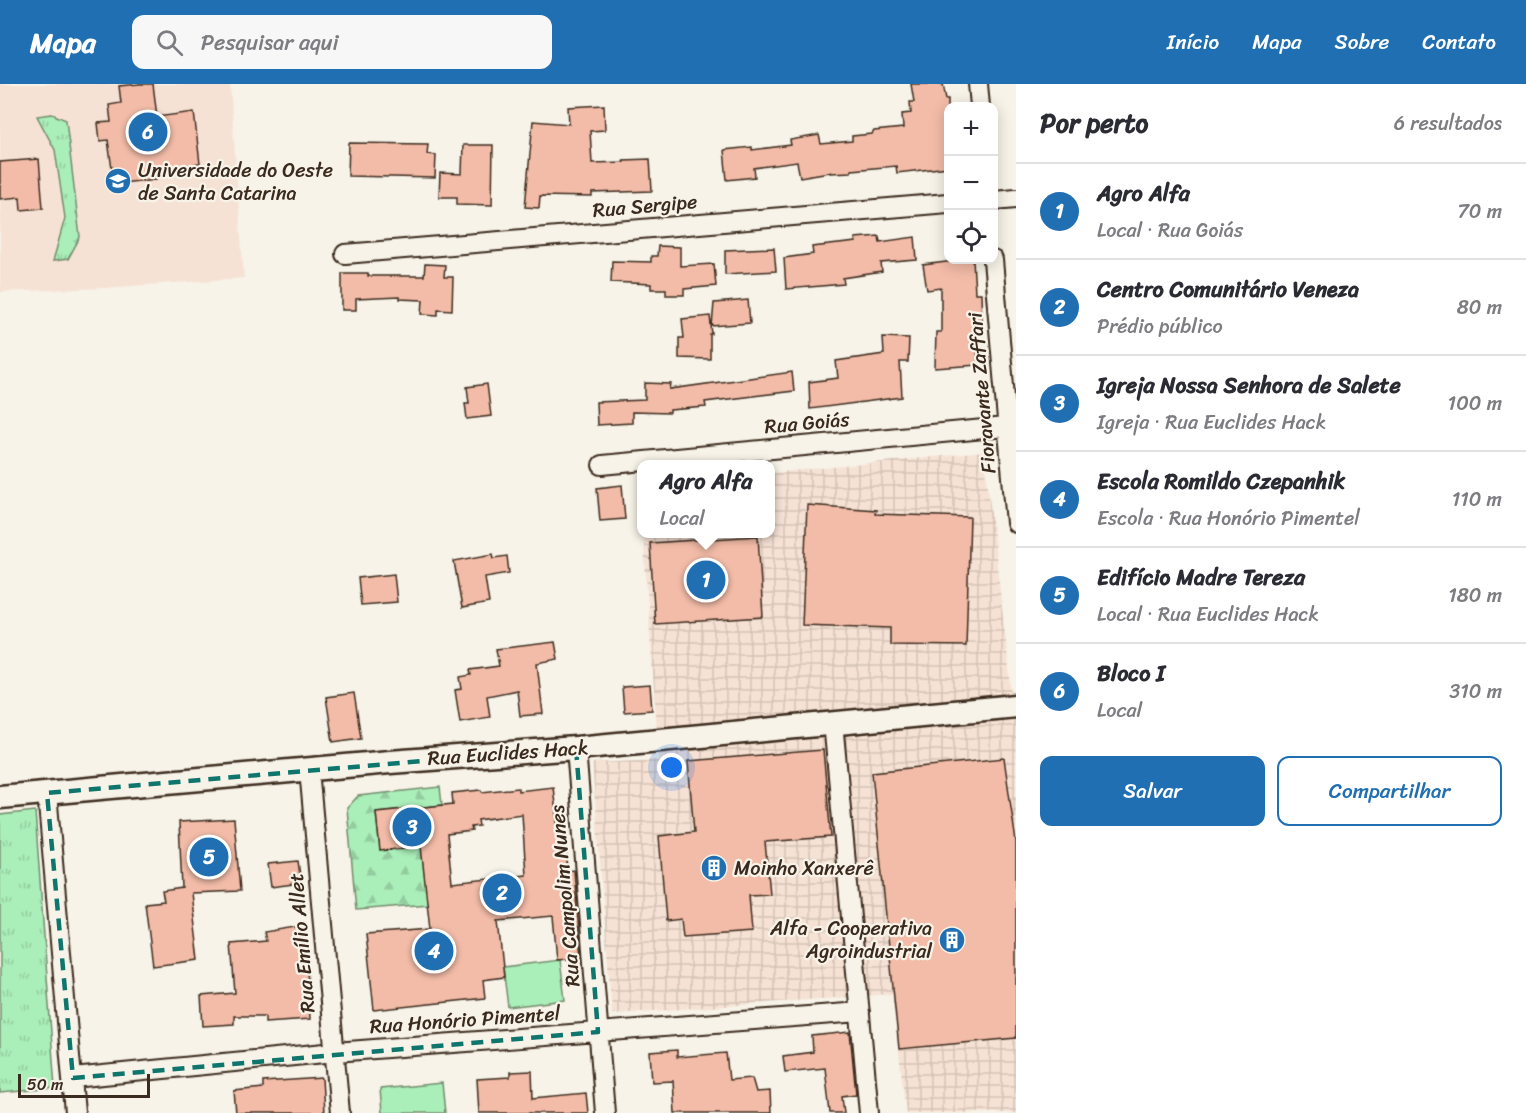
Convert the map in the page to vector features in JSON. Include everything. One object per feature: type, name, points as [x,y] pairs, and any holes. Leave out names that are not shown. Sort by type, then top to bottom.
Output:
[{"type":"main road","name":"Rua Euclides Hack","points":[[0,797],[576,748],[1016,706]]},
{"type":"street","points":[[978,84],[980,102]]},
{"type":"street","points":[[998,200],[1016,198]]},
{"type":"street","name":"Rua Sergipe","points":[[345,254],[944,204]]},
{"type":"street","name":"Fioravante Zaffari","points":[[993,264],[1011,427],[1016,523]]},
{"type":"street","name":"Rua Goiás","points":[[656,460],[1011,427]]},
{"type":"street","name":"Rua Goiás","points":[[602,465],[637,462]]},
{"type":"street","points":[[833,722],[869,1113]]},
{"type":"street","name":"Rua Campolim Nunes","points":[[576,748],[605,1113]]},
{"type":"street","name":"Rua Emílio Allet","points":[[309,769],[340,1113]]},
{"type":"street","points":[[47,793],[75,1113]]},
{"type":"street","name":"Rua Honório Pimentel","points":[[73,1078],[335,1052],[860,1012]]},
{"type":"highlighted area","points":[[576,748],[598,1032],[73,1078],[47,793]]},
{"type":"shaded area","name":"Universidade do Oeste de Santa Catarina","points":[[0,84],[230,84],[244,278],[105,288],[0,292]]},
{"type":"shaded area","points":[[984,452],[1016,729],[1016,1113],[906,1113],[892,994],[612,1014],[592,763],[659,760],[643,538],[775,538],[775,473]]},
{"type":"green space","points":[[52,114],[66,120],[80,237],[68,259],[53,261],[65,218],[55,150],[37,116]]},
{"type":"green space","points":[[440,787],[442,805],[376,812],[380,851],[421,846],[428,904],[356,910],[347,808],[358,796]]},
{"type":"green space","points":[[35,811],[55,1088],[0,1093],[0,815]]},
{"type":"green space","points":[[560,960],[565,1000],[508,1007],[503,967]]},
{"type":"green space","points":[[442,1083],[445,1113],[382,1113],[380,1089]]},
{"type":"building","points":[[153,84],[157,117],[194,112],[200,164],[155,169],[156,179],[114,184],[108,140],[100,141],[98,123],[111,122],[109,105],[121,103],[119,86]]},
{"type":"building","points":[[911,84],[943,84],[946,99],[948,99],[948,102],[944,102],[944,167],[897,173],[896,166],[800,177],[797,162],[754,168],[755,177],[727,180],[724,150],[752,147],[752,150],[791,145],[790,140],[819,135],[821,144],[852,141],[852,136],[903,128],[902,114],[911,113],[910,102],[914,102]]},
{"type":"building","points":[[604,105],[605,130],[590,131],[592,163],[650,159],[652,191],[592,193],[592,197],[540,196],[539,208],[525,207],[533,121],[569,124],[568,107]]},
{"type":"building","points":[[349,143],[428,144],[427,154],[436,155],[435,178],[348,176]]},
{"type":"building","points":[[463,145],[493,145],[492,205],[457,204],[457,197],[439,197],[440,173],[462,174]]},
{"type":"building","points":[[39,159],[43,208],[21,210],[20,197],[0,199],[0,162]]},
{"type":"building","points":[[879,236],[880,242],[915,237],[917,260],[881,263],[882,272],[843,278],[844,284],[786,289],[784,258],[813,254],[812,247],[856,242],[855,238]]},
{"type":"building","points":[[658,246],[680,247],[680,266],[714,264],[716,286],[684,289],[684,295],[666,295],[666,289],[651,289],[651,284],[611,282],[612,261],[651,262],[651,256],[657,256]]},
{"type":"building","points":[[774,248],[776,271],[725,274],[725,250]]},
{"type":"building","points":[[944,262],[973,264],[975,293],[981,293],[982,323],[976,323],[978,365],[935,368],[936,332],[941,332],[941,288],[927,290],[923,265]]},
{"type":"building","points":[[425,264],[445,265],[444,277],[453,277],[452,310],[438,309],[438,315],[422,314],[423,300],[399,299],[399,297],[356,299],[356,310],[342,310],[342,273],[368,273],[368,276],[424,276]]},
{"type":"building","points":[[748,300],[750,323],[712,326],[714,303]]},
{"type":"building","points":[[710,316],[712,334],[710,334],[710,359],[679,358],[679,338],[684,338],[682,319]]},
{"type":"building","points":[[883,337],[909,338],[908,362],[900,362],[902,397],[810,409],[809,382],[838,378],[836,361],[884,354]]},
{"type":"building","points":[[792,372],[794,391],[705,402],[706,407],[670,410],[670,413],[632,412],[632,423],[597,425],[596,402],[645,400],[645,383],[671,384],[670,389]]},
{"type":"building","points":[[487,384],[491,416],[467,419],[465,403],[469,403],[467,387]]},
{"type":"building","points":[[622,485],[625,519],[600,521],[597,488]]},
{"type":"building","points":[[807,505],[876,510],[875,514],[970,517],[966,646],[890,645],[890,628],[802,625]]},
{"type":"building","points":[[758,538],[763,617],[655,624],[650,543]]},
{"type":"building","points":[[493,554],[494,558],[507,556],[509,573],[485,577],[489,603],[462,608],[454,561]]},
{"type":"building","points":[[394,574],[397,602],[361,605],[358,578]]},
{"type":"building","points":[[555,642],[558,659],[537,663],[543,714],[520,716],[517,690],[487,696],[490,717],[460,722],[455,690],[462,689],[460,677],[471,675],[470,670],[499,666],[496,649]]},
{"type":"building","points":[[650,685],[652,710],[624,712],[622,687]]},
{"type":"building","points":[[354,693],[361,738],[333,742],[326,697]]},
{"type":"building","name":"Moinho Xanxerê","points":[[823,750],[831,837],[765,842],[770,894],[749,895],[752,932],[683,937],[681,919],[666,921],[659,836],[694,832],[688,761]]},
{"type":"building","name":"Alfa - Cooperativa Agroindustrial","points":[[1004,758],[1016,842],[1016,1038],[899,1049],[872,772]]},
{"type":"building","points":[[553,787],[558,830],[564,829],[568,871],[574,870],[581,958],[557,960],[553,916],[498,921],[504,977],[483,980],[485,998],[374,1010],[366,934],[430,929],[421,846],[380,851],[376,812],[453,804],[452,793],[518,788],[518,791]],"holes":[[[522,814],[526,875],[452,883],[447,834],[472,831],[471,827],[479,826],[478,820]]]},
{"type":"building","points":[[234,819],[240,891],[191,893],[199,960],[153,966],[145,903],[164,901],[162,891],[182,888],[179,822]]},
{"type":"building","points":[[298,861],[301,883],[271,887],[268,864]]},
{"type":"building","points":[[301,926],[307,969],[310,1019],[265,1022],[265,1016],[234,1016],[234,1024],[203,1026],[201,996],[235,993],[231,944],[266,941],[264,932]]},
{"type":"building","points":[[850,1032],[856,1094],[842,1096],[844,1113],[830,1113],[825,1068],[785,1072],[783,1056],[813,1052],[812,1036]]},
{"type":"building","points":[[677,1050],[677,1057],[726,1053],[729,1080],[752,1078],[756,1092],[770,1091],[771,1113],[675,1113],[673,1081],[652,1082],[650,1052]]},
{"type":"building","points":[[532,1071],[533,1098],[586,1093],[588,1113],[479,1113],[477,1079],[510,1077],[510,1072]]},
{"type":"building","points":[[322,1078],[324,1113],[236,1113],[234,1091],[263,1088],[263,1082]]},
{"type":"place","name":"Bloco I","points":[[148,132]]},
{"type":"place","name":"Universidade do Oeste de Santa Catarina","points":[[118,181]]},
{"type":"place","name":"Agro Alfa","points":[[706,580]]},
{"type":"place","name":"Igreja Nossa Senhora de Salete","points":[[412,827]]},
{"type":"place","name":"Edifício Madre Tereza","points":[[209,857]]},
{"type":"place","name":"Moinho Xanxerê","points":[[714,868]]},
{"type":"place","name":"Centro Comunitário Veneza","points":[[502,893]]},
{"type":"place","name":"Alfa - Cooperativa Agroindustrial","points":[[952,940]]},
{"type":"place","name":"Escola Romildo Czepanhik","points":[[434,951]]}]
